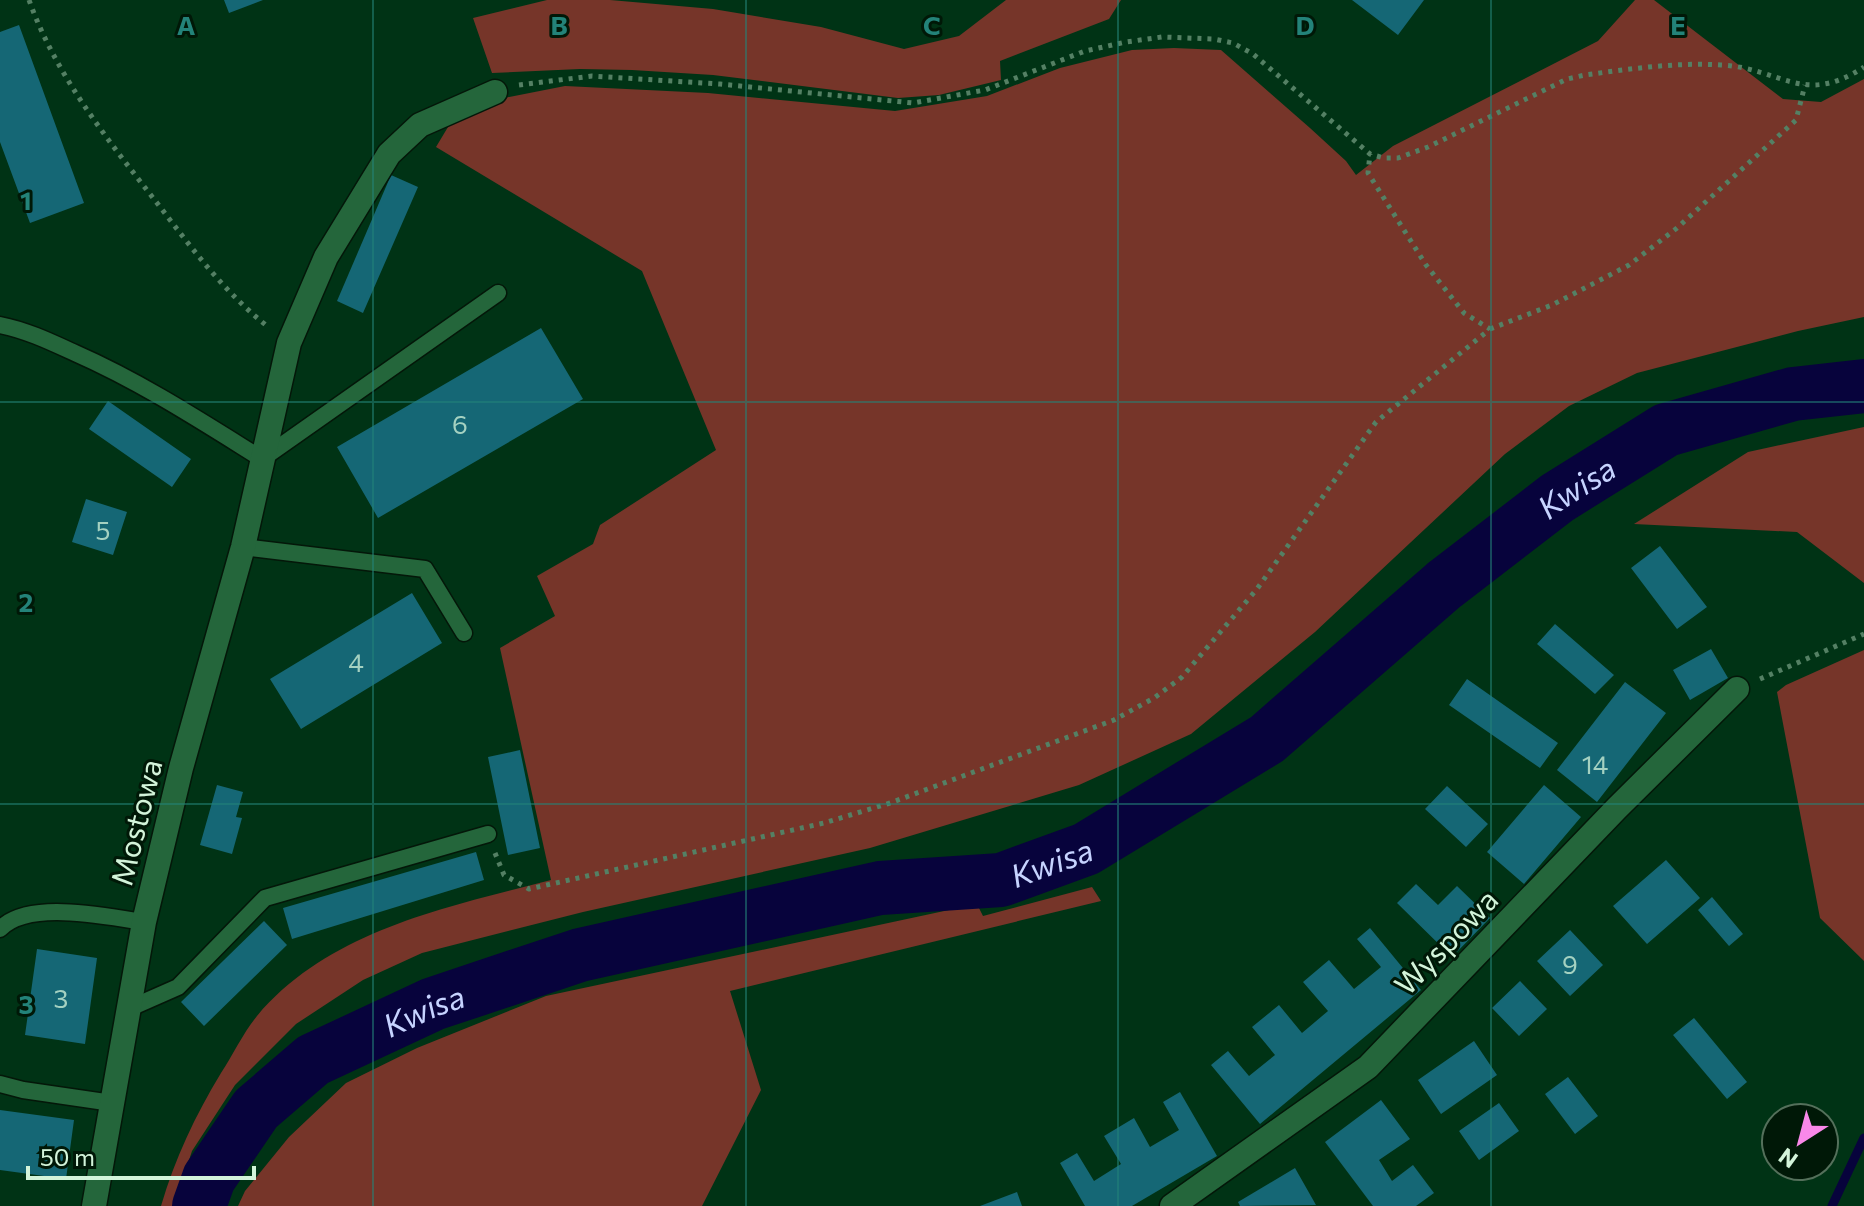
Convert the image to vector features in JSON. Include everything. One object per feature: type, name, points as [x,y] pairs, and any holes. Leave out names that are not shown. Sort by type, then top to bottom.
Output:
[{"type":"street","name":"Mostowa","points":[[94,1206],[144,922],[181,768],[243,547],[289,343],[326,257],[389,154],[420,125],[495,92]]},
{"type":"street","name":"Wyspowa","points":[[1172,1206],[1368,1067],[1617,808],[1737,689]]},
{"type":"lane","points":[[3,326],[99,364],[162,397],[262,459],[498,293]]},
{"type":"lane","points":[[243,547],[425,569],[464,633]]},
{"type":"lane","points":[[128,1009],[178,987],[265,898],[488,834]]},
{"type":"lane","points":[[0,929],[17,917],[45,913],[144,922]]},
{"type":"lane","points":[[0,1084],[112,1103]]},
{"type":"path","points":[[29,0],[38,25],[92,119],[200,259],[242,306],[289,343]]},
{"type":"path","points":[[495,92],[547,79],[592,76],[720,84],[913,103],[985,90],[1085,51],[1126,42],[1194,37],[1233,43],[1253,54],[1370,154],[1398,158],[1428,147],[1567,79],[1585,75],[1695,64],[1725,65],[1818,86],[1836,82],[1864,67]]},
{"type":"path","points":[[488,834],[504,875],[529,889],[552,885],[824,823],[890,803],[1114,720],[1154,698],[1182,677],[1257,589],[1376,422],[1490,329],[1552,305],[1629,265],[1677,228],[1796,120],[1805,85]]},
{"type":"path","points":[[1370,154],[1368,173],[1426,265],[1464,313],[1490,329]]},
{"type":"path","points":[[1737,689],[1864,634]]},
{"type":"shaded area","points":[[547,0],[610,0],[713,9],[821,27],[904,49],[959,36],[1006,0],[1121,0],[1109,19],[1000,61],[1001,80],[939,95],[898,98],[713,75],[632,70],[492,73],[473,18]]},
{"type":"shaded area","points":[[1635,0],[1654,0],[1783,99],[1821,102],[1864,79],[1864,317],[1637,373],[1569,406],[1505,454],[1315,632],[1191,734],[1079,785],[870,848],[583,912],[422,953],[363,980],[296,1024],[235,1085],[192,1151],[174,1206],[161,1206],[179,1154],[212,1089],[257,1016],[286,987],[319,962],[392,926],[551,880],[500,648],[555,616],[537,576],[593,544],[600,525],[716,450],[642,271],[436,147],[454,117],[499,99],[565,86],[708,93],[895,111],[987,96],[1060,68],[1132,50],[1221,50],[1346,161],[1356,175],[1393,146],[1598,41]]},
{"type":"shaded area","points":[[1864,427],[1864,583],[1797,532],[1634,524],[1748,452]]},
{"type":"shaded area","points":[[1864,650],[1864,961],[1820,918],[1777,692]]},
{"type":"shaded area","points":[[1092,887],[1101,901],[730,991],[761,1090],[702,1206],[238,1206],[245,1191],[289,1137],[346,1083],[417,1048],[546,996],[977,904],[983,916]]},
{"type":"building","points":[[224,0],[263,0],[229,13]]},
{"type":"building","points":[[1352,0],[1424,0],[1398,35]]},
{"type":"building","points":[[19,25],[84,203],[30,223],[0,142],[0,32]]},
{"type":"building","points":[[391,175],[418,187],[363,313],[337,301]]},
{"type":"building","points":[[541,328],[583,399],[378,518],[337,447]]},
{"type":"building","points":[[108,401],[191,459],[172,487],[89,429]]},
{"type":"building","points":[[86,499],[127,512],[113,555],[72,542]]},
{"type":"building","points":[[1660,546],[1707,607],[1677,629],[1631,568]]},
{"type":"building","points":[[412,593],[442,643],[301,729],[270,679]]},
{"type":"building","points":[[1555,624],[1614,675],[1595,694],[1537,644]]},
{"type":"building","points":[[1711,649],[1728,678],[1690,700],[1673,670]]},
{"type":"building","points":[[1467,679],[1558,743],[1540,768],[1449,705]]},
{"type":"building","points":[[1625,682],[1666,713],[1597,802],[1557,770]]},
{"type":"building","points":[[520,750],[540,848],[508,855],[488,757]]},
{"type":"building","points":[[217,785],[243,792],[236,817],[242,818],[232,854],[200,845]]},
{"type":"building","points":[[1544,785],[1581,817],[1524,884],[1487,852]]},
{"type":"building","points":[[1447,786],[1488,824],[1466,847],[1425,809]]},
{"type":"building","points":[[476,852],[484,880],[292,939],[283,908]]},
{"type":"building","points":[[1666,860],[1700,898],[1647,944],[1613,906]]},
{"type":"building","points":[[1416,884],[1438,905],[1457,886],[1490,918],[1452,957],[1397,903]]},
{"type":"building","points":[[1712,897],[1743,934],[1729,946],[1698,910]]},
{"type":"building","points":[[264,921],[287,945],[204,1026],[181,1002]]},
{"type":"building","points":[[1370,928],[1421,990],[1260,1124],[1211,1065],[1228,1051],[1249,1076],[1275,1055],[1252,1027],[1279,1005],[1302,1033],[1328,1011],[1303,982],[1329,960],[1354,989],[1381,967],[1357,939]]},
{"type":"building","points":[[1570,930],[1603,965],[1570,996],[1537,961]]},
{"type":"building","points":[[37,949],[97,958],[85,1044],[25,1035]]},
{"type":"building","points":[[1520,981],[1547,1009],[1519,1036],[1492,1008]]},
{"type":"building","points":[[1694,1018],[1747,1082],[1727,1099],[1673,1035]]},
{"type":"building","points":[[1474,1041],[1497,1075],[1441,1114],[1418,1080]]},
{"type":"building","points":[[1568,1077],[1598,1116],[1575,1134],[1545,1094]]},
{"type":"building","points":[[1180,1092],[1217,1156],[1132,1206],[1085,1206],[1060,1163],[1077,1153],[1094,1181],[1121,1164],[1104,1136],[1134,1118],[1150,1147],[1179,1130],[1163,1102]]},
{"type":"building","points":[[1381,1100],[1410,1139],[1379,1160],[1392,1181],[1413,1165],[1434,1193],[1416,1206],[1373,1206],[1325,1142]]},
{"type":"building","points":[[1499,1103],[1519,1131],[1479,1160],[1459,1131]]},
{"type":"building","points":[[0,1110],[74,1120],[66,1179],[0,1170]]},
{"type":"building","points":[[1295,1168],[1316,1205],[1240,1206],[1238,1202]]},
{"type":"building","points":[[1017,1192],[1022,1206],[980,1206]]},
{"type":"waterway","name":"Kwisa","points":[[199,1206],[209,1178],[256,1109],[313,1060],[433,1004],[580,955],[880,888],[1001,880],[1086,849],[1267,739],[1444,585],[1557,498],[1666,430],[1793,394],[1864,386]]},
{"type":"waterway","points":[[1832,1206],[1864,1138]]}]
